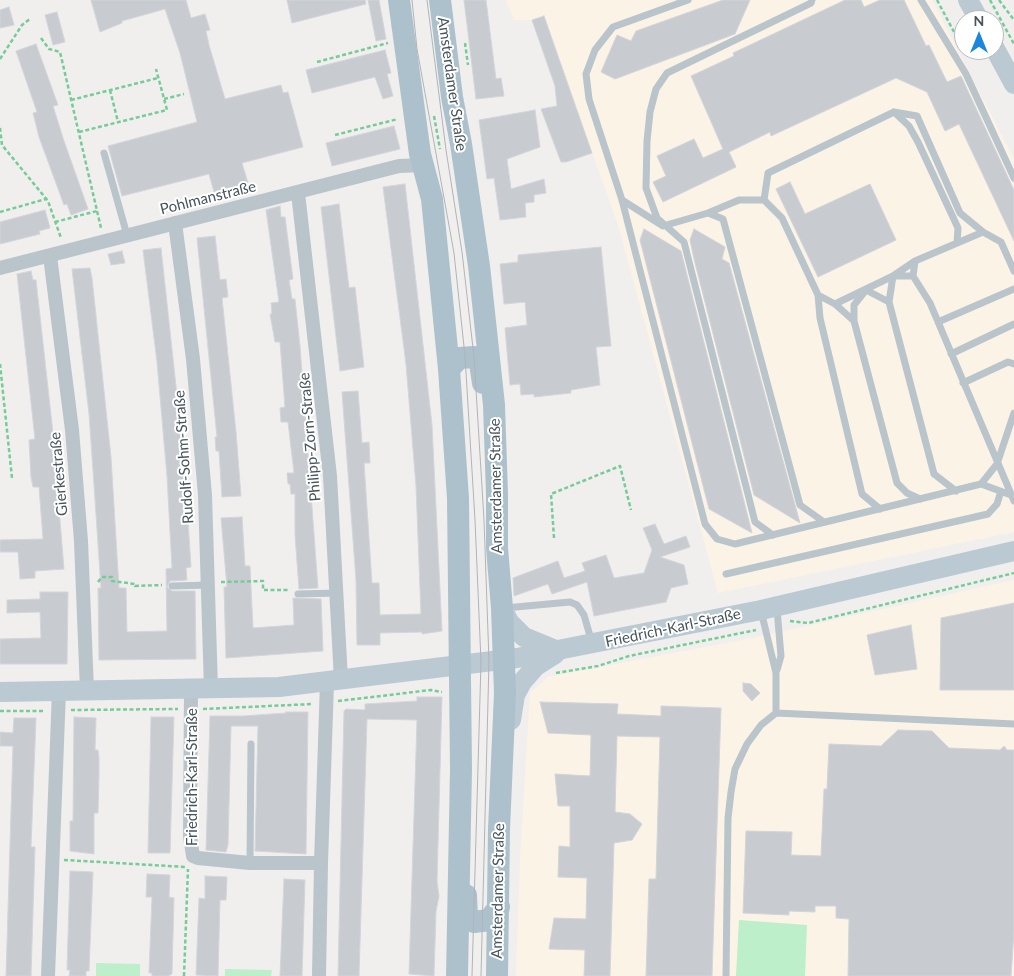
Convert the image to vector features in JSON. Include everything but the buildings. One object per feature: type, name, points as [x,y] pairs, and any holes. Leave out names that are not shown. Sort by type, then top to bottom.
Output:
[{"type":"main road","points":[[399,0],[420,154],[429,156],[450,370],[458,498],[461,664],[457,976]]},
{"type":"main road","name":"Amsterdamer Straße","points":[[440,0],[452,97],[479,266],[494,405],[497,548],[505,660],[497,976]]},
{"type":"main road","points":[[1001,60],[1014,84]]},
{"type":"main road","points":[[450,370],[459,358],[470,356],[477,359],[480,363],[484,392],[494,405]]},
{"type":"main road","name":"Friedrich-Karl-Straße","points":[[0,692],[211,690],[334,681],[505,660],[770,617],[1014,551]]},
{"type":"main road","points":[[502,608],[509,622],[524,636],[558,651],[527,675],[515,695],[509,752],[502,764]]},
{"type":"main road","points":[[459,883],[466,894],[468,916],[474,922],[489,920],[499,907]]},
{"type":"street","name":"Pohlmanstraße","points":[[0,268],[411,164],[429,156]]},
{"type":"street","name":"Philipp-Zorn-Straße","points":[[298,193],[320,367],[330,476],[338,589],[334,681]]},
{"type":"street","name":"Rudolf-Sohm-Straße","points":[[175,223],[195,379],[205,495],[211,690]]},
{"type":"street","name":"Gierkestraße","points":[[50,256],[72,430],[83,574],[87,691]]},
{"type":"street","points":[[319,976],[321,863],[334,681]]},
{"type":"street","name":"Friedrich-Karl-Straße","points":[[191,690],[191,861],[198,858],[250,863],[321,863]]},
{"type":"street","points":[[48,976],[59,691]]},
{"type":"lane","points":[[688,0],[613,27],[595,50],[586,74],[590,99],[622,200],[705,524],[717,538],[735,544],[981,484],[1013,498]]},
{"type":"lane","points":[[663,226],[657,218],[646,188],[650,112],[656,89],[666,73],[811,3],[812,0]]},
{"type":"lane","points":[[921,0],[966,74],[1014,178]]},
{"type":"lane","points":[[894,112],[909,126],[918,142],[958,228],[957,243]]},
{"type":"lane","points":[[764,200],[768,173],[894,112],[917,116],[960,213],[983,232],[1001,242],[1014,271]]},
{"type":"lane","points":[[104,153],[128,235]]},
{"type":"lane","points":[[622,200],[684,242],[755,522],[773,535]]},
{"type":"lane","points":[[663,226],[708,213],[740,200],[764,200],[782,218],[818,295],[820,318],[862,494],[880,509]]},
{"type":"lane","points":[[708,213],[723,219],[800,505],[824,522]]},
{"type":"lane","points":[[835,304],[893,276],[915,261],[983,232]]},
{"type":"lane","points":[[915,261],[913,276],[930,303],[1013,498]]},
{"type":"lane","points":[[893,276],[913,276]]},
{"type":"lane","points":[[893,276],[889,302],[934,474],[956,490]]},
{"type":"lane","points":[[938,322],[1014,289]]},
{"type":"lane","points":[[866,290],[889,302]]},
{"type":"lane","points":[[866,290],[854,305],[854,321],[897,483],[907,493],[920,499]]},
{"type":"lane","points":[[818,295],[835,304],[854,321]]},
{"type":"lane","points":[[951,354],[1014,324]]},
{"type":"lane","points":[[963,383],[1008,362],[1014,364]]},
{"type":"lane","points":[[981,484],[997,464],[1014,413]]},
{"type":"lane","points":[[726,574],[988,514],[997,504],[1002,492]]},
{"type":"lane","points":[[172,586],[208,581]]},
{"type":"lane","points":[[298,594],[338,589]]},
{"type":"lane","points":[[502,608],[570,602],[577,606],[584,615],[593,645]]},
{"type":"lane","points":[[770,617],[776,673],[776,714]]},
{"type":"lane","points":[[770,617],[781,656],[776,673]]},
{"type":"lane","points":[[726,976],[728,818],[731,792],[735,769],[747,744],[761,725],[776,714],[1014,724]]},
{"type":"lane","points":[[250,863],[251,744]]},
{"type":"path","points":[[990,0],[1014,44]]},
{"type":"path","points":[[999,0],[1014,20]]},
{"type":"path","points":[[0,59],[22,25],[31,18]]},
{"type":"path","points":[[41,38],[49,49],[60,52],[104,241]]},
{"type":"path","points":[[316,62],[394,42]]},
{"type":"path","points":[[79,132],[166,110],[156,69]]},
{"type":"path","points":[[71,100],[158,78]]},
{"type":"path","points":[[110,90],[118,123]]},
{"type":"path","points":[[164,99],[184,94]]},
{"type":"path","points":[[434,112],[440,149]]},
{"type":"path","points":[[335,135],[404,118]]},
{"type":"path","points":[[0,128],[2,145],[46,199],[66,251]]},
{"type":"path","points":[[429,156],[440,149],[446,150]]},
{"type":"path","points":[[0,212],[46,199]]},
{"type":"path","points":[[55,222],[97,210]]},
{"type":"path","points":[[0,364],[12,478]]},
{"type":"path","points":[[554,538],[551,494],[620,466],[631,510]]},
{"type":"path","points":[[550,674],[598,666],[770,617],[808,623],[1014,573]]},
{"type":"path","points":[[53,859],[191,861],[184,976]]},
{"type":"shaded area","points":[[506,0],[932,0],[954,43],[954,60],[963,60],[1014,159],[1014,532],[718,593],[619,228],[544,17],[532,20],[514,20]]},
{"type":"shaded area","points":[[1014,580],[1014,976],[516,976],[520,859],[530,693],[548,677],[752,638]]},
{"type":"green space","points":[[739,920],[807,925],[805,976],[736,976]]},
{"type":"green space","points":[[96,963],[140,964],[140,976],[96,976]]},
{"type":"green space","points":[[225,969],[272,970],[271,976],[225,976]]},
{"type":"tram line","points":[[412,0],[417,49],[454,253],[465,356],[481,662],[472,976]]},
{"type":"tram line","points":[[427,0],[446,150],[462,252],[474,357],[484,520],[489,661],[481,976]]}]
